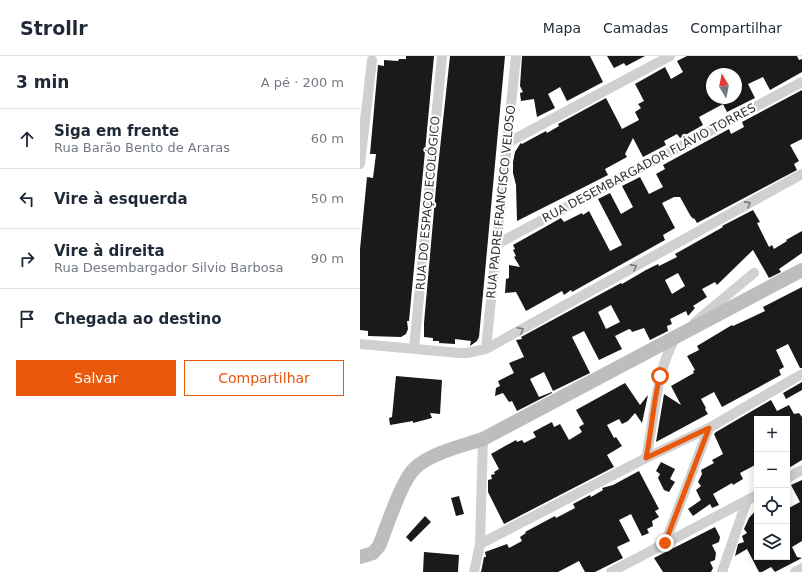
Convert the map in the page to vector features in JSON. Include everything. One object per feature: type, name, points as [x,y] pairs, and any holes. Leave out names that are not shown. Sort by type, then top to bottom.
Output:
[{"type":"street","name":"RUA DO ESPAÇO ECOLÓGICO","points":[[414,349],[442,56]]},
{"type":"street","name":"RUA PADRE FRANCISCO VELOSO","points":[[486,349],[516,56]]},
{"type":"street","points":[[507,142],[670,56]]},
{"type":"street","points":[[360,164],[372,60]]},
{"type":"street","name":"RUA DESEMBARGADOR FLÁVIO TORRES","points":[[497,244],[802,82]]},
{"type":"street","points":[[360,344],[467,353],[486,349],[802,174]]},
{"type":"street","points":[[482,443],[802,270]]},
{"type":"street","points":[[646,458],[651,436],[656,393],[667,351],[675,338],[754,273]]},
{"type":"street","points":[[360,557],[373,553],[379,546],[401,492],[409,475],[415,468],[437,455],[464,445],[482,443],[667,351],[802,279]]},
{"type":"street","points":[[480,544],[646,458],[709,428],[802,374]]},
{"type":"street","points":[[665,543],[709,428]]},
{"type":"street","points":[[474,572],[480,544],[482,443]]},
{"type":"street","points":[[790,476],[802,470]]},
{"type":"street","points":[[611,572],[754,496]]},
{"type":"street","points":[[722,572],[747,500]]},
{"type":"street","points":[[795,572],[802,568]]},
{"type":"building","points":[[406,56],[434,56],[409,321],[407,321],[408,329],[406,334],[401,337],[368,336],[368,331],[360,330],[360,249],[367,177],[373,178],[376,154],[370,154],[378,65],[384,66],[384,60],[398,61],[399,59],[406,59]]},
{"type":"building","points":[[450,56],[505,56],[479,337],[477,341],[470,346],[471,341],[455,339],[455,344],[439,343],[439,341],[433,341],[433,338],[424,337],[437,176]]},
{"type":"building","points":[[522,56],[590,56],[603,82],[567,101],[560,87],[548,94],[555,108],[537,117],[534,99],[521,101],[520,93],[523,92],[520,86]]},
{"type":"building","points":[[607,56],[645,56],[626,66],[624,63],[614,68]]},
{"type":"building","points":[[687,56],[797,56],[799,60],[802,59],[802,72],[770,90],[763,77],[748,84],[755,98],[727,112],[723,104],[699,117],[703,125],[680,138],[677,134],[664,141],[666,145],[643,157],[633,138],[625,154],[627,157],[605,169],[608,175],[517,221],[516,185],[513,173],[513,162],[515,152],[521,143],[522,144],[546,131],[547,133],[559,126],[558,124],[606,98],[622,129],[639,120],[635,112],[641,108],[638,104],[644,101],[635,84],[665,67],[671,79],[683,72],[677,61]]},
{"type":"building","points":[[802,90],[802,139],[790,145],[799,161],[794,164],[797,170],[697,223],[690,215],[680,197],[674,197],[662,203],[675,228],[663,235],[665,240],[572,292],[571,290],[564,295],[562,291],[526,311],[516,292],[505,293],[506,279],[509,278],[509,265],[520,267],[514,257],[516,256],[513,250],[515,249],[513,245],[561,218],[564,222],[582,213],[583,215],[589,211],[610,251],[622,245],[598,199],[610,193],[621,214],[633,207],[622,186],[640,177],[649,194],[663,187],[656,174],[665,169],[663,165],[729,129],[731,134],[744,127],[742,122]]},
{"type":"building","points":[[753,210],[760,222],[757,223],[769,247],[772,245],[774,249],[802,231],[802,253],[779,269],[781,272],[769,278],[753,250],[717,285],[715,282],[702,289],[707,297],[693,306],[695,308],[688,316],[686,311],[670,319],[672,324],[667,326],[668,331],[650,340],[644,328],[632,332],[629,329],[615,336],[622,349],[599,360],[584,331],[572,337],[590,373],[553,391],[544,372],[530,379],[539,397],[552,393],[517,411],[512,401],[509,402],[503,393],[495,396],[496,388],[500,386],[498,381],[514,373],[509,363],[524,357],[516,340],[522,339],[521,337],[646,270],[658,264],[659,266],[677,257],[675,254],[723,227],[722,226]],"holes":[[[678,273],[685,286],[672,294],[665,280]],[[611,305],[620,322],[606,329],[598,312]]]},
{"type":"building","points":[[802,287],[802,368],[800,368],[788,344],[776,350],[784,367],[779,370],[781,375],[722,407],[714,392],[701,399],[708,414],[656,442],[664,394],[681,405],[671,386],[694,373],[693,371],[695,370],[687,356],[699,350],[697,346],[732,325],[733,326],[765,311],[763,307]]},
{"type":"building","points":[[396,376],[442,380],[440,414],[430,413],[432,418],[413,423],[413,421],[390,425],[389,418],[392,417]]},
{"type":"building","points":[[802,382],[802,390],[786,399],[783,393]]},
{"type":"building","points":[[625,383],[640,405],[648,395],[642,423],[635,413],[628,421],[622,424],[619,419],[607,425],[614,438],[616,437],[622,446],[607,455],[614,467],[504,524],[488,492],[488,480],[492,479],[491,475],[495,474],[494,472],[499,469],[491,454],[516,440],[517,442],[522,440],[524,443],[536,437],[533,432],[552,422],[554,427],[560,424],[569,440],[582,432],[579,427],[584,424],[576,410]]},
{"type":"building","points":[[771,400],[777,411],[789,405],[794,414],[799,413],[802,417],[802,460],[790,467],[790,416],[754,416],[754,466],[740,473],[743,479],[733,485],[732,483],[713,494],[719,505],[712,508],[710,504],[693,516],[688,509],[701,500],[696,490],[701,486],[698,482],[702,474],[701,470],[714,463],[712,460],[723,454],[714,434]]},
{"type":"building","points":[[661,462],[675,469],[670,479],[675,482],[669,492],[664,490],[658,478],[660,474],[656,471]]},
{"type":"building","points":[[639,471],[659,509],[655,511],[659,517],[652,521],[653,526],[647,529],[649,533],[642,536],[631,514],[619,520],[630,541],[617,547],[623,558],[595,572],[585,572],[579,561],[558,572],[481,572],[484,557],[486,557],[485,552],[507,544],[509,548],[522,541],[520,537],[526,533],[525,532],[555,516],[556,518],[575,508],[573,504],[590,495],[591,497],[603,490],[602,488],[613,485]]},
{"type":"building","points":[[802,480],[802,541],[792,547],[797,557],[802,558],[775,572],[771,567],[759,572],[747,549],[735,556],[738,544],[744,542],[742,536],[747,533],[744,529],[749,518],[754,512],[754,560],[790,560],[790,507],[800,502],[791,485]]},
{"type":"building","points":[[459,496],[464,514],[456,516],[451,498]]},
{"type":"building","points":[[425,516],[431,522],[411,542],[406,537]]},
{"type":"building","points":[[715,527],[720,537],[719,542],[712,545],[716,553],[715,560],[710,562],[713,568],[711,572],[663,572],[654,558]]},
{"type":"building","points":[[424,552],[459,555],[458,572],[423,572]]},
{"type":"route","points":[[660,376],[656,393],[651,436],[646,458],[709,428],[665,543]]}]
